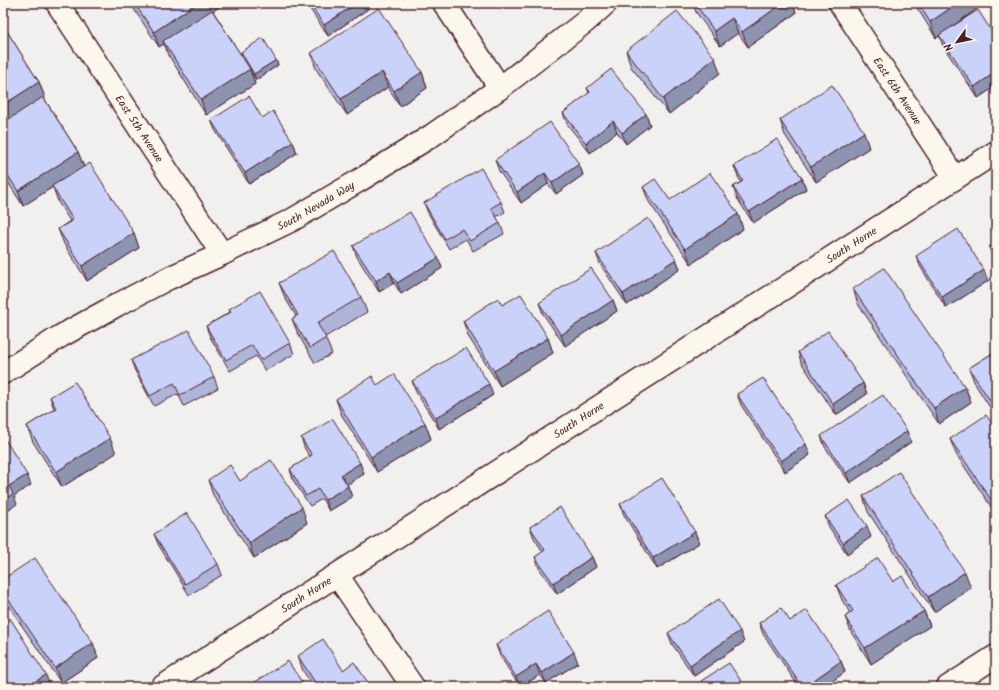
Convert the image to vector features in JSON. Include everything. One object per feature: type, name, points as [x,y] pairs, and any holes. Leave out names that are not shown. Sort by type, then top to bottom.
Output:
[{"type":"street","name":"East 5th Avenue","points":[[57,3],[222,254]]},
{"type":"street","points":[[444,3],[500,88]]},
{"type":"street","name":"South Nevada Way","points":[[3,373],[61,336],[117,305],[169,278],[292,220],[360,180],[431,136],[500,88],[585,22],[606,3]]},
{"type":"street","name":"East 6th Avenue","points":[[840,3],[955,178]]},
{"type":"street","name":"South Horne","points":[[162,687],[996,152]]},
{"type":"street","points":[[336,575],[413,687]]},
{"type":"street","points":[[948,687],[996,656]]},
{"type":"building","points":[[134,3],[197,3],[154,32]]},
{"type":"building","points":[[309,3],[357,3],[324,25]]},
{"type":"building","points":[[695,3],[783,3],[742,32],[732,18],[714,31]]},
{"type":"building","points":[[918,3],[958,3],[930,22]]},
{"type":"building","points":[[379,8],[422,72],[394,91],[382,72],[341,99],[311,53]]},
{"type":"building","points":[[212,10],[250,69],[201,100],[163,41]]},
{"type":"building","points":[[978,10],[996,38],[996,72],[974,87],[939,35]]},
{"type":"building","points":[[677,11],[715,58],[663,99],[626,51]]},
{"type":"building","points":[[3,25],[39,82],[3,105]]},
{"type":"building","points":[[263,38],[276,60],[254,74],[241,52]]},
{"type":"building","points":[[611,69],[646,114],[622,133],[613,121],[586,143],[563,113],[590,92],[587,88]]},
{"type":"building","points":[[832,85],[864,132],[811,167],[780,120]]},
{"type":"building","points":[[249,96],[262,118],[273,111],[293,142],[245,173],[211,120]]},
{"type":"building","points":[[43,97],[78,152],[18,191],[3,168],[3,123]]},
{"type":"building","points":[[550,122],[579,164],[552,183],[545,173],[517,192],[495,160]]},
{"type":"building","points":[[777,139],[802,178],[749,212],[733,187],[743,181],[734,166]]},
{"type":"building","points":[[90,163],[134,233],[82,266],[58,229],[73,220],[52,186]]},
{"type":"building","points":[[481,168],[501,202],[491,208],[500,223],[470,241],[462,229],[445,239],[424,203]]},
{"type":"building","points":[[710,173],[738,214],[685,249],[643,187],[655,179],[670,200]]},
{"type":"building","points":[[410,212],[438,258],[397,283],[390,272],[376,281],[353,246]]},
{"type":"building","points":[[648,218],[676,259],[623,294],[596,253]]},
{"type":"building","points":[[958,229],[984,270],[942,297],[916,256]]},
{"type":"building","points":[[996,243],[996,259],[989,247]]},
{"type":"building","points":[[334,251],[361,297],[317,323],[326,338],[310,348],[292,319],[298,315],[279,283]]},
{"type":"building","points":[[591,268],[613,300],[561,335],[539,303]]},
{"type":"building","points":[[884,268],[965,387],[934,408],[853,289]]},
{"type":"building","points":[[260,291],[290,343],[261,360],[252,345],[226,360],[206,326],[231,312],[229,309]]},
{"type":"building","points":[[521,294],[548,338],[494,371],[463,321],[498,298],[502,305]]},
{"type":"building","points":[[189,330],[214,377],[180,395],[174,383],[150,396],[131,360]]},
{"type":"building","points":[[828,331],[863,383],[833,404],[798,352]]},
{"type":"building","points":[[466,348],[489,384],[436,418],[412,381]]},
{"type":"building","points":[[996,351],[996,410],[969,368]]},
{"type":"building","points":[[394,374],[425,423],[371,457],[336,399],[372,376],[377,385]]},
{"type":"building","points":[[763,378],[806,444],[781,461],[737,394]]},
{"type":"building","points":[[75,382],[110,438],[56,472],[27,426],[56,408],[50,397]]},
{"type":"building","points":[[883,395],[907,431],[846,473],[821,436]]},
{"type":"building","points":[[986,415],[996,429],[996,507],[950,439]]},
{"type":"building","points":[[333,419],[360,463],[341,475],[348,486],[325,500],[318,489],[306,496],[290,469],[312,455],[301,438]]},
{"type":"building","points":[[3,436],[27,475],[9,486],[13,494],[3,500]]},
{"type":"building","points":[[271,460],[302,507],[249,543],[208,480],[230,465],[240,481]]},
{"type":"building","points":[[899,472],[965,572],[928,597],[863,496]]},
{"type":"building","points":[[662,478],[695,532],[653,558],[620,504]]},
{"type":"building","points":[[849,500],[867,526],[843,543],[825,516]]},
{"type":"building","points":[[560,507],[592,557],[553,583],[535,557],[545,550],[530,527]]},
{"type":"building","points":[[187,513],[218,564],[185,584],[154,534]]},
{"type":"building","points":[[35,558],[93,643],[55,668],[3,591],[3,579]]},
{"type":"building","points":[[878,558],[893,582],[902,576],[924,611],[865,648],[845,617],[853,611],[836,585]]},
{"type":"building","points":[[719,599],[740,631],[690,665],[668,633]]},
{"type":"building","points":[[781,608],[790,621],[807,610],[841,661],[804,687],[802,687],[759,623]]},
{"type":"building","points":[[548,611],[574,652],[542,673],[536,664],[516,677],[496,645]]},
{"type":"building","points":[[10,618],[46,675],[26,687],[3,687],[3,623]]},
{"type":"building","points":[[323,639],[343,670],[354,662],[371,687],[318,687],[298,656]]},
{"type":"building","points":[[288,661],[305,687],[254,687],[252,684]]},
{"type":"building","points":[[729,663],[745,687],[705,687],[701,681]]}]
